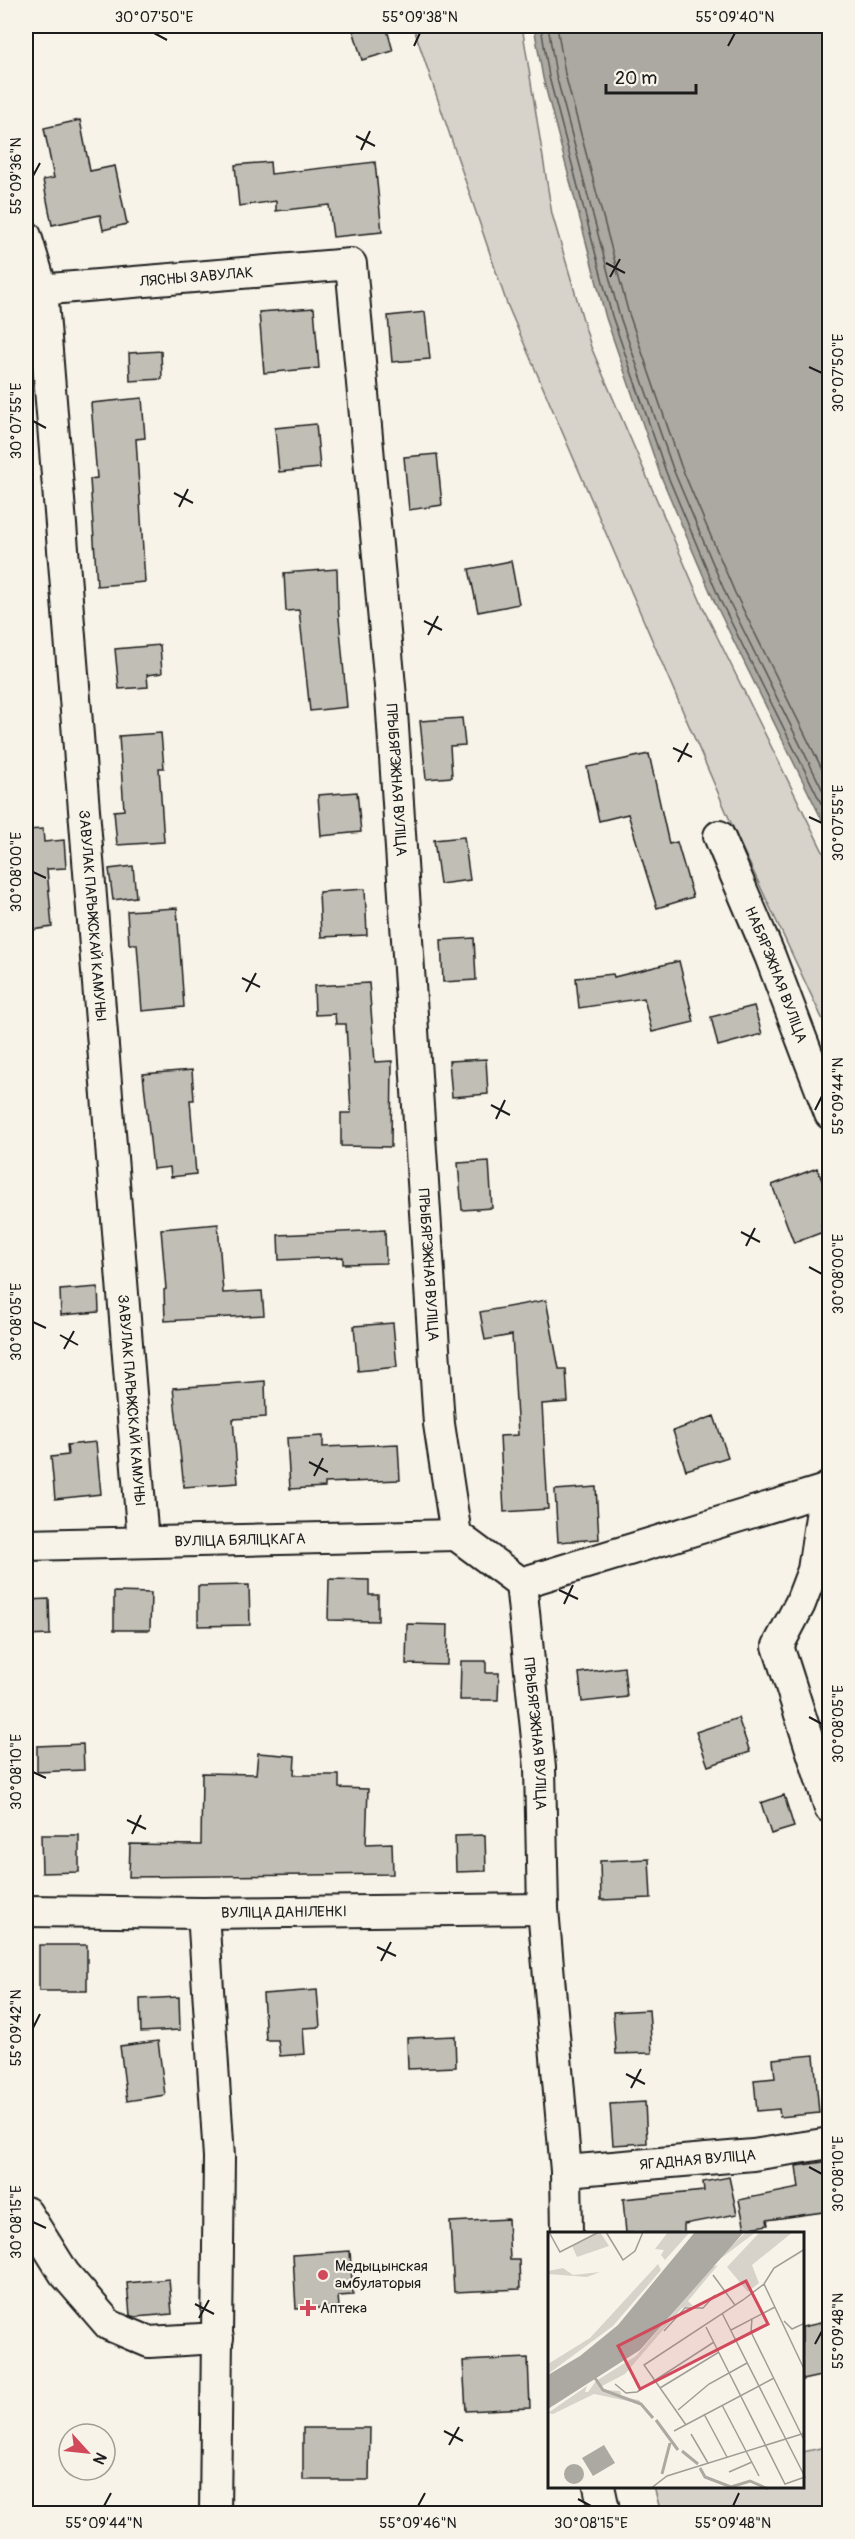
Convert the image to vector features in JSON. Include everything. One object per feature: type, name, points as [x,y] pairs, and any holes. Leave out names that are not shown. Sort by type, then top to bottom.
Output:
[{"type":"street","points":[[26,236],[34,290]]},
{"type":"street","name":"ЛЯСНЫ ЗАВУЛАК","points":[[34,290],[351,264]]},
{"type":"street","name":"ПРЫБЯРЭЖНАЯ ВУЛІЦА","points":[[351,264],[392,697],[439,1424],[456,1535]]},
{"type":"street","name":"ЗАВУЛАК ПАРЫЖСКАЙ КАМУНЫ","points":[[34,290],[143,1542]]},
{"type":"street","name":"НАБЯРЭЖНАЯ ВУЛІЦА","points":[[719,836],[770,956],[830,1114]]},
{"type":"street","points":[[456,1535],[521,1583],[827,1488],[813,1570],[800,1604],[778,1646],[830,1808]]},
{"type":"street","name":"ВУЛІЦА БЯЛІЦКАГА","points":[[26,1545],[456,1535]]},
{"type":"street","name":"ПРЫБЯРЭЖНАЯ ВУЛІЦА","points":[[521,1583],[540,1768],[543,1909],[566,2171],[567,2232]]},
{"type":"street","name":"ВУЛІЦА ДАНІЛЕНКІ","points":[[26,1911],[203,1913],[543,1909]]},
{"type":"street","points":[[203,1913],[219,2157],[215,2514]]},
{"type":"street","name":"ЯГАДНАЯ ВУЛІЦА","points":[[566,2171],[753,2155],[830,2143]]},
{"type":"street","points":[[26,2212],[63,2272],[109,2325],[149,2342],[218,2338]]},
{"type":"street","points":[[599,2488],[605,2514]]},
{"type":"shaded area","points":[[413,26],[522,26],[552,214],[591,347],[706,614],[829,864],[829,1033],[738,839],[507,304]]},
{"type":"shaded area","points":[[829,2446],[829,2513],[661,2513],[654,2488],[804,2488],[804,2452]]},
{"type":"water","points":[[534,26],[829,26],[829,834],[715,603],[660,474],[606,318],[543,78]]},
{"type":"building","points":[[352,26],[386,26],[393,51],[362,60]]},
{"type":"building","points":[[80,120],[90,171],[115,166],[127,224],[103,230],[100,215],[52,225],[43,180],[54,178],[44,128]]},
{"type":"building","points":[[270,162],[271,174],[375,162],[382,232],[333,237],[329,205],[276,211],[276,201],[239,206],[235,165]]},
{"type":"building","points":[[314,308],[319,368],[264,373],[259,312]]},
{"type":"building","points":[[425,312],[430,359],[392,362],[388,316]]},
{"type":"building","points":[[161,351],[162,379],[130,381],[129,353]]},
{"type":"building","points":[[142,398],[145,438],[136,439],[145,582],[97,586],[90,479],[97,478],[91,403]]},
{"type":"building","points":[[316,424],[320,468],[279,472],[275,428]]},
{"type":"building","points":[[437,454],[442,505],[409,510],[404,457]]},
{"type":"building","points":[[511,561],[519,604],[478,612],[469,569]]},
{"type":"building","points":[[337,569],[347,707],[310,711],[299,610],[286,611],[284,573]]},
{"type":"building","points":[[160,645],[162,673],[147,675],[148,687],[119,689],[115,649]]},
{"type":"building","points":[[462,718],[465,745],[450,746],[452,777],[426,779],[420,721]]},
{"type":"building","points":[[161,733],[164,768],[159,768],[164,842],[117,845],[114,811],[124,810],[119,736]]},
{"type":"building","points":[[649,754],[669,844],[677,842],[693,897],[657,908],[628,814],[599,821],[587,767]]},
{"type":"building","points":[[357,792],[361,832],[321,836],[318,795]]},
{"type":"building","points":[[43,829],[44,842],[64,840],[66,868],[47,869],[52,927],[26,931],[26,830]]},
{"type":"building","points":[[464,837],[470,880],[440,884],[434,840]]},
{"type":"building","points":[[133,866],[136,897],[113,900],[109,869]]},
{"type":"building","points":[[365,889],[367,935],[321,937],[319,892]]},
{"type":"building","points":[[177,908],[184,1007],[142,1011],[137,944],[129,944],[127,911]]},
{"type":"building","points":[[474,938],[476,980],[443,982],[441,940]]},
{"type":"building","points":[[679,961],[694,1022],[652,1032],[644,998],[579,1008],[576,978],[613,974],[614,977]]},
{"type":"building","points":[[369,983],[375,1062],[392,1061],[391,1147],[341,1146],[341,1113],[351,1113],[346,1024],[336,1024],[335,1014],[315,1015],[314,986]]},
{"type":"building","points":[[754,1006],[762,1034],[718,1046],[711,1017]]},
{"type":"building","points":[[486,1059],[488,1094],[452,1097],[449,1061]]},
{"type":"building","points":[[192,1070],[194,1100],[190,1100],[196,1174],[171,1177],[170,1167],[153,1169],[143,1074]]},
{"type":"building","points":[[489,1161],[492,1208],[462,1210],[458,1163]]},
{"type":"building","points":[[817,1168],[830,1200],[830,1221],[821,1225],[823,1232],[794,1243],[772,1185]]},
{"type":"building","points":[[218,1224],[223,1293],[262,1291],[264,1315],[165,1321],[164,1290],[166,1289],[161,1229]]},
{"type":"building","points":[[385,1230],[386,1263],[343,1264],[343,1257],[279,1260],[278,1235]]},
{"type":"building","points":[[98,1287],[99,1312],[61,1315],[60,1290]]},
{"type":"building","points":[[546,1300],[559,1369],[566,1369],[568,1402],[542,1404],[548,1509],[504,1512],[500,1436],[518,1435],[512,1335],[485,1340],[480,1312]]},
{"type":"building","points":[[393,1323],[397,1367],[358,1371],[354,1326]]},
{"type":"building","points":[[265,1381],[266,1417],[233,1419],[238,1483],[184,1487],[173,1388]]},
{"type":"building","points":[[714,1416],[728,1457],[686,1470],[673,1431]]},
{"type":"building","points":[[323,1436],[323,1447],[398,1444],[400,1480],[325,1483],[325,1487],[290,1489],[287,1438]]},
{"type":"building","points":[[96,1442],[101,1494],[55,1499],[51,1457],[68,1455],[67,1445]]},
{"type":"building","points":[[596,1487],[599,1539],[558,1542],[555,1490]]},
{"type":"building","points":[[329,1579],[369,1580],[369,1595],[378,1595],[378,1621],[328,1620]]},
{"type":"building","points":[[249,1585],[250,1625],[198,1626],[198,1586]]},
{"type":"building","points":[[114,1592],[151,1593],[150,1630],[114,1630]]},
{"type":"building","points":[[49,1599],[50,1635],[26,1636],[26,1600]]},
{"type":"building","points":[[407,1624],[448,1625],[447,1665],[406,1664]]},
{"type":"building","points":[[461,1661],[486,1661],[486,1673],[499,1673],[498,1700],[460,1700]]},
{"type":"building","points":[[624,1667],[627,1697],[582,1702],[579,1673]]},
{"type":"building","points":[[738,1718],[750,1752],[708,1766],[696,1732]]},
{"type":"building","points":[[83,1744],[84,1770],[37,1772],[37,1746]]},
{"type":"building","points":[[258,1753],[295,1756],[294,1775],[339,1775],[339,1788],[368,1789],[366,1844],[392,1843],[393,1874],[129,1877],[130,1844],[201,1845],[202,1773],[256,1774]]},
{"type":"building","points":[[784,1795],[794,1827],[771,1834],[761,1803]]},
{"type":"building","points":[[41,1835],[79,1835],[79,1872],[42,1873]]},
{"type":"building","points":[[485,1835],[486,1871],[456,1872],[455,1836]]},
{"type":"building","points":[[649,1859],[651,1898],[601,1900],[600,1861]]},
{"type":"building","points":[[39,1945],[87,1945],[87,1991],[39,1991]]},
{"type":"building","points":[[317,1990],[320,2027],[303,2028],[305,2054],[280,2056],[278,2040],[266,2040],[263,1994]]},
{"type":"building","points":[[179,1997],[180,2030],[141,2032],[140,1999]]},
{"type":"building","points":[[649,2010],[652,2053],[616,2054],[613,2012]]},
{"type":"building","points":[[455,2036],[456,2067],[408,2069],[407,2038]]},
{"type":"building","points":[[158,2041],[165,2095],[127,2101],[120,2046]]},
{"type":"building","points":[[814,2055],[819,2113],[780,2117],[779,2109],[757,2111],[754,2080],[775,2078],[773,2059]]},
{"type":"building","points":[[645,2102],[647,2143],[613,2145],[610,2104]]},
{"type":"building","points":[[830,2161],[830,2211],[767,2220],[768,2225],[745,2229],[739,2200],[799,2188],[796,2166]]},
{"type":"building","points":[[729,2177],[737,2214],[684,2224],[684,2232],[626,2232],[623,2199],[704,2191],[703,2182]]},
{"type":"building","points":[[508,2219],[510,2260],[519,2260],[520,2289],[454,2292],[450,2222]]},
{"type":"building","name":"Медыцынская амбулаторыя","points":[[350,2251],[353,2295],[338,2296],[339,2307],[296,2309],[293,2255]]},
{"type":"building","points":[[169,2279],[172,2314],[135,2317],[130,2315],[127,2283]]},
{"type":"building","points":[[830,2321],[830,2374],[804,2380],[804,2327]]},
{"type":"building","points":[[528,2358],[530,2408],[466,2411],[463,2361]]},
{"type":"building","points":[[303,2428],[370,2428],[369,2480],[303,2480]]},
{"type":"place","name":"Медыцынская амбулаторыя","points":[[323,2275]]},
{"type":"place","name":"Аптека","points":[[308,2308]]}]
